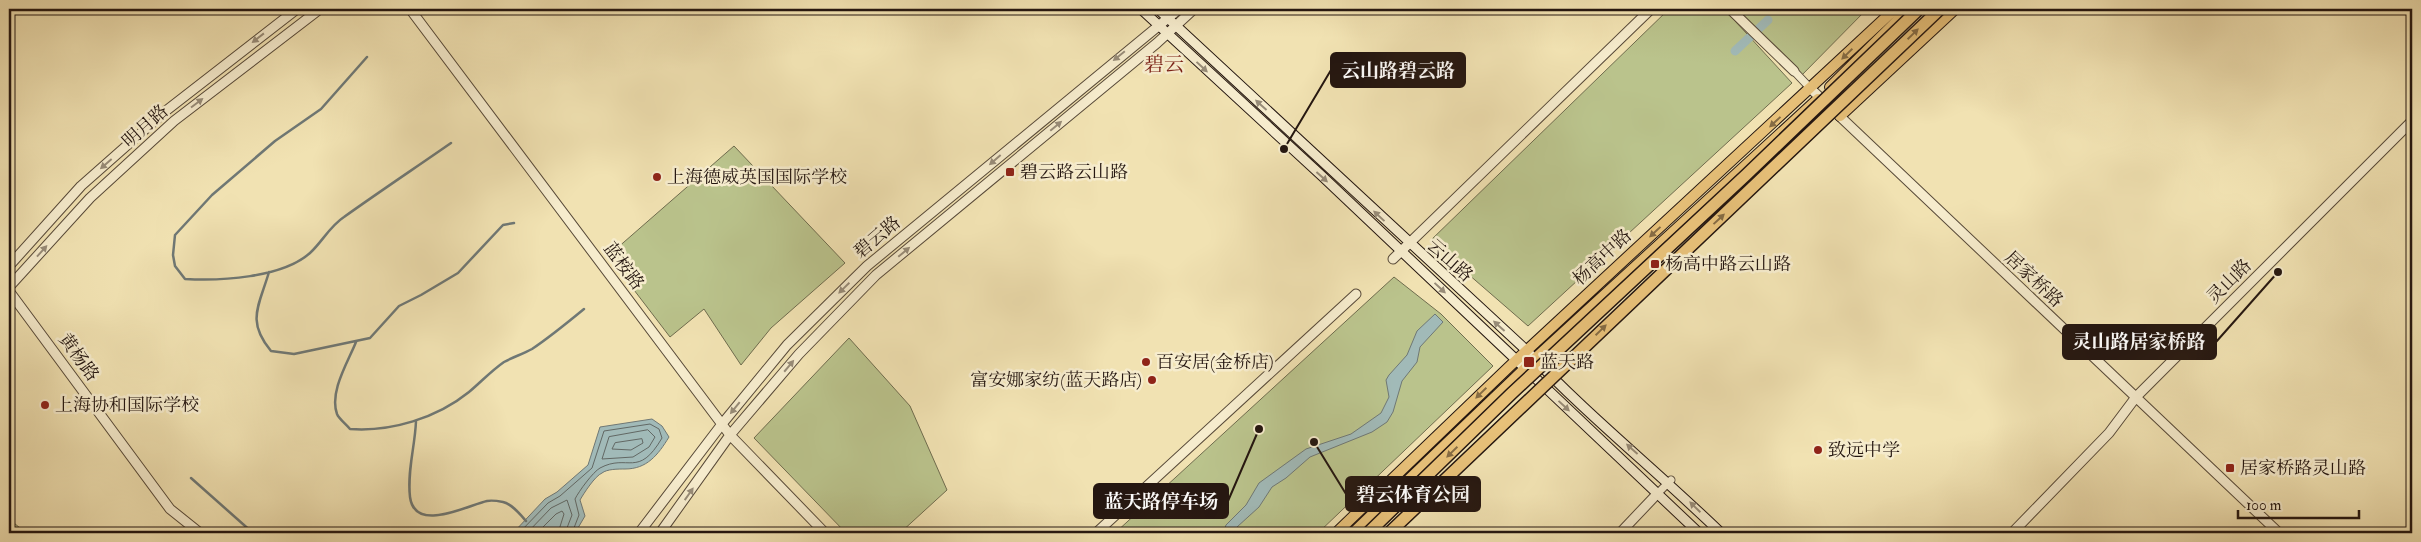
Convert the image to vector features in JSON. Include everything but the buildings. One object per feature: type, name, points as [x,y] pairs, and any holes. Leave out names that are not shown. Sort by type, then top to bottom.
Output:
[{"type":"highway","name":"杨高中路","points":[[1368,533],[1532,374],[1746,175],[1919,9]]},
{"type":"highway","points":[[1389,533],[1940,9]]},
{"type":"main road","name":"杨高中路","points":[[1336,533],[1526,350],[1811,89],[1895,9]]},
{"type":"main road","name":"杨高中路","points":[[1353,533],[1525,368],[1820,97],[1909,9]]},
{"type":"main road","points":[[1840,116],[1955,9]]},
{"type":"main road","points":[[1396,533],[1555,381]]},
{"type":"street","name":"明月路","points":[[9,266],[81,186],[168,110],[297,9]]},
{"type":"street","name":"明月路","points":[[9,289],[90,198],[174,121],[320,9]]},
{"type":"street","name":"蓝桉路","points":[[410,9],[730,435],[825,533]]},
{"type":"street","name":"云山路","points":[[1141,9],[1401,251],[1699,533]]},
{"type":"street","name":"云山路","points":[[1158,9],[1526,350],[1555,381],[1670,481],[1721,533]]},
{"type":"street","name":"碧云路","points":[[639,533],[722,424],[786,345],[867,266],[1157,25],[1179,9]]},
{"type":"street","name":"碧云路","points":[[660,533],[730,435],[799,354],[876,275],[1194,9]]},
{"type":"street","points":[[1393,259],[1650,9]]},
{"type":"street","points":[[1730,9],[1811,89]]},
{"type":"street","name":"居家桥路","points":[[1811,89],[2279,533]]},
{"type":"street","name":"灵山路","points":[[2012,533],[2109,433],[2136,397],[2412,121]]},
{"type":"street","name":"黄杨路","points":[[9,289],[170,509],[200,533]]},
{"type":"street","points":[[1096,533],[1356,294]]},
{"type":"street","points":[[1620,533],[1670,481]]},
{"type":"green space","points":[[1669,9],[1724,9],[1792,83],[1528,326],[1430,241]]},
{"type":"green space","points":[[1736,9],[1867,9],[1798,79]]},
{"type":"green space","points":[[734,146],[845,263],[771,328],[741,365],[704,309],[670,337],[608,256]]},
{"type":"green space","points":[[1394,277],[1441,314],[1493,366],[1318,533],[1115,533]]},
{"type":"green space","points":[[849,338],[910,406],[947,490],[900,533],[846,533],[754,438]]},
{"type":"green space","points":[[14,523],[26,533],[9,533]]},
{"type":"water","points":[[1435,314],[1443,322],[1420,347],[1417,362],[1402,381],[1393,412],[1387,422],[1372,432],[1310,457],[1286,478],[1272,487],[1259,507],[1237,527],[1235,533],[1223,533],[1226,525],[1246,505],[1259,483],[1306,449],[1351,434],[1381,413],[1389,397],[1386,380],[1407,355],[1417,331]]},
{"type":"water","points":[[652,419],[662,426],[669,437],[665,444],[651,460],[640,467],[616,469],[599,475],[580,500],[585,516],[575,533],[513,533],[545,499],[557,492],[588,465],[600,427]]},
{"type":"waterway","points":[[1735,51],[1768,20]]},
{"type":"waterway","points":[[367,57],[321,109],[275,141],[212,195],[175,235],[173,255],[175,266],[185,279],[250,276],[284,268],[298,261],[310,253],[339,221],[451,143]]},
{"type":"waterway","points":[[269,272],[257,313],[259,331],[271,351],[294,354],[370,338],[399,306],[458,273],[503,225],[514,223]]},
{"type":"waterway","points":[[356,342],[337,387],[335,396],[337,414],[350,429],[381,428],[413,421],[443,409],[469,392],[504,362],[532,349],[584,309]]},
{"type":"waterway","points":[[416,421],[409,487],[414,508],[421,514],[432,516],[487,501],[497,501],[510,505],[526,521]]},
{"type":"waterway","points":[[191,478],[253,533]]},
{"type":"place","name":"云山路碧云路","points":[[1284,149]]},
{"type":"place","name":"碧云路云山路","points":[[1010,172]]},
{"type":"place","name":"上海德威英国国际学校","points":[[657,177]]},
{"type":"place","name":"杨高中路云山路","points":[[1655,264]]},
{"type":"place","name":"灵山路居家桥路","points":[[2278,272]]},
{"type":"place","name":"百安居(金桥店)","points":[[1146,362]]},
{"type":"place","name":"蓝天路","points":[[1529,362]]},
{"type":"place","name":"富安娜家纺(蓝天路店)","points":[[1152,380]]},
{"type":"place","name":"上海协和国际学校","points":[[45,405]]},
{"type":"place","name":"蓝天路停车场","points":[[1259,429]]},
{"type":"place","name":"碧云体育公园","points":[[1314,442]]},
{"type":"place","name":"致远中学","points":[[1818,450]]},
{"type":"place","name":"居家桥路灵山路","points":[[2230,468]]},
{"type":"district","name":"碧云","points":[[1164,64]]}]
